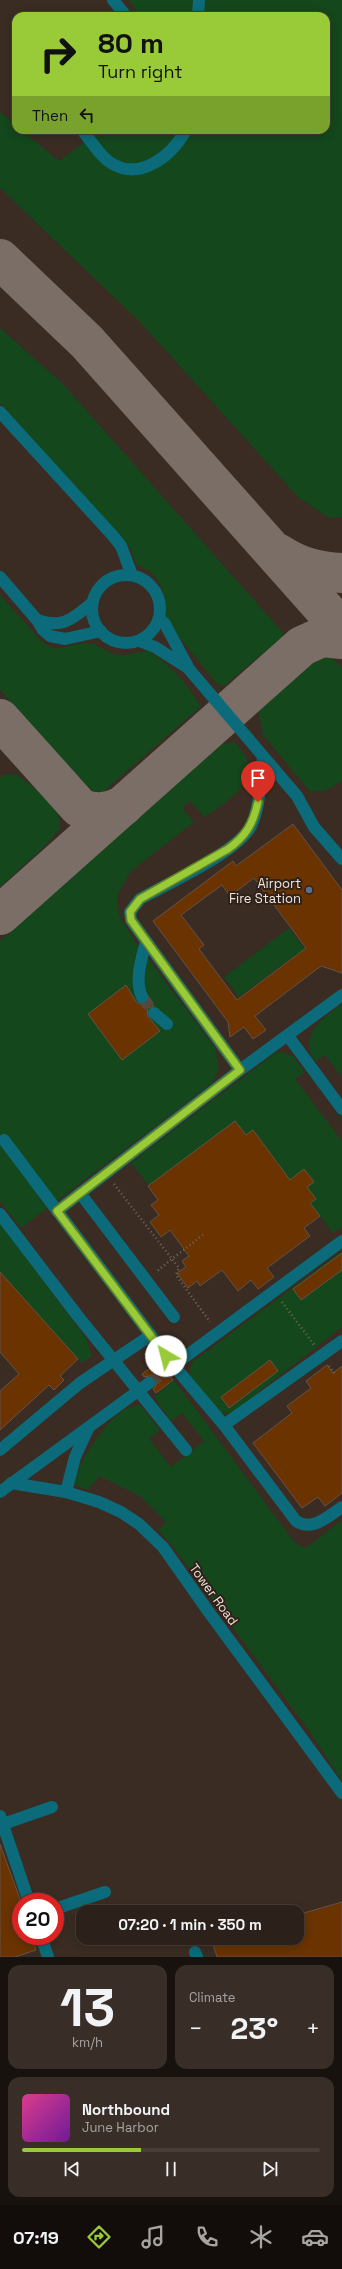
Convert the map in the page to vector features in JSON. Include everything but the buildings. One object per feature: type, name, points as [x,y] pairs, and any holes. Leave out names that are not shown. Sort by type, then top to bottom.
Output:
[{"type":"street","points":[[114,0],[123,12]]},
{"type":"street","points":[[198,12],[199,0]]},
{"type":"street","points":[[85,134],[106,160],[126,169],[136,170],[155,163],[165,157],[173,149],[183,134]]},
{"type":"street","points":[[0,412],[117,542],[132,575]]},
{"type":"street","points":[[139,641],[152,632],[159,618],[160,604],[156,590],[146,580],[132,575],[114,576],[106,580],[94,595],[92,615],[96,626],[111,640],[120,643],[139,641],[155,647],[188,668]]},
{"type":"street","points":[[0,577],[37,620],[43,630],[56,639],[77,637],[101,631]]},
{"type":"street","points":[[37,620],[55,625],[60,624],[79,614],[92,603]]},
{"type":"street","points":[[159,618],[165,624],[188,668],[297,796],[314,827],[342,859]]},
{"type":"street","points":[[240,1070],[131,920],[130,912],[140,899],[228,849],[246,834],[255,817],[263,757]]},
{"type":"street","points":[[142,997],[139,987],[140,973],[146,941]]},
{"type":"street","points":[[57,1211],[240,1070],[342,995]]},
{"type":"street","points":[[154,1013],[167,1024]]},
{"type":"street","points":[[288,1036],[342,1109]]},
{"type":"street","points":[[4,1140],[151,1335],[170,1368],[224,1425],[296,1521],[302,1525],[321,1522],[342,1507]]},
{"type":"street","points":[[80,1192],[174,1316]]},
{"type":"street","points":[[0,1214],[77,1315],[186,1450]]},
{"type":"street","points":[[170,1368],[342,1241]]},
{"type":"street","points":[[0,1450],[80,1383],[151,1335]]},
{"type":"street","points":[[224,1425],[321,1355],[342,1342]]},
{"type":"street","points":[[0,1492],[149,1383]]},
{"type":"street","points":[[66,1492],[75,1457],[89,1427]]},
{"type":"street","name":"Tower Road","points":[[11,1483],[66,1492],[99,1502],[121,1512],[139,1524],[164,1547],[208,1611],[342,1793]]},
{"type":"street","points":[[26,1893],[1,1822],[52,1807]]},
{"type":"street","points":[[64,1906],[106,1892]]},
{"type":"street","points":[[44,1945],[48,1957]]},
{"type":"path","points":[[106,1173],[179,1268],[176,1275],[218,1332]]},
{"type":"path","points":[[146,1280],[202,1235]]},
{"type":"path","points":[[273,1291],[336,1375]]},
{"type":"green space","points":[[129,0],[342,0],[342,517],[329,518],[298,497],[140,322],[0,188],[0,112],[12,122],[12,134],[26,134],[59,161],[96,134],[330,134],[330,12],[138,12]]},
{"type":"green space","points":[[0,328],[62,383],[285,635],[224,686],[216,683],[166,620],[165,599],[160,584],[152,573],[136,564],[130,547],[0,403]]},
{"type":"green space","points":[[0,595],[43,643],[55,649],[84,643],[94,644],[113,654],[124,655],[149,651],[163,661],[178,676],[192,692],[200,707],[103,792],[94,792],[82,781],[0,690]]},
{"type":"green space","points":[[332,658],[342,668],[342,780],[327,790],[314,791],[309,790],[263,735],[258,711],[265,702],[316,661]]},
{"type":"green space","points":[[235,742],[247,760],[247,778],[242,786],[220,807],[205,817],[190,801],[182,808],[194,822],[131,871],[117,895],[119,916],[134,940],[215,1048],[219,1069],[212,1083],[21,1228],[0,1201],[0,941],[222,744]]},
{"type":"green space","points":[[16,774],[32,786],[58,811],[60,828],[48,843],[0,887],[0,778],[3,775]]},
{"type":"green space","points":[[289,928],[308,953],[302,958],[298,953],[239,997],[224,977]]},
{"type":"green space","points":[[342,1004],[342,1077],[325,1055],[315,1061],[310,1052],[309,1043],[310,1035],[315,1028],[321,1021]]},
{"type":"green space","points":[[281,1052],[293,1056],[303,1070],[303,1073],[295,1079],[342,1141],[342,1227],[333,1233],[310,1203],[316,1199],[307,1187],[313,1181],[304,1170],[249,1213],[238,1199],[280,1165],[272,1155],[265,1161],[152,1189],[131,1163],[275,1053]]},
{"type":"green space","points":[[0,1223],[86,1338],[92,1356],[82,1363],[0,1272]]},
{"type":"green space","points":[[342,1251],[342,1327],[232,1413],[225,1413],[213,1407],[190,1376],[191,1363]]},
{"type":"green space","points":[[174,1380],[295,1543],[306,1548],[342,1520],[342,1781],[310,1732],[174,1548],[158,1530],[166,1522],[140,1496],[100,1476],[87,1490],[75,1485],[76,1477],[85,1456],[100,1433],[116,1416],[128,1408],[140,1405],[160,1430],[149,1439],[171,1467],[204,1441],[182,1413],[171,1421],[154,1397]]},
{"type":"taxiway","points":[[0,259],[87,342],[342,629]]},
{"type":"taxiway","points":[[279,554],[286,559],[309,568],[342,573]]},
{"type":"taxiway","points":[[0,915],[302,646],[322,637],[342,639]]},
{"type":"taxiway","points":[[0,719],[79,807],[89,811],[106,812],[123,806]]},
{"type":"tunnel","points":[[142,997],[154,1013]]},
{"type":"tunnel","points":[[149,1383],[166,1371]]},
{"type":"place","name":"Airport Fire Station","points":[[309,890]]},
{"type":"route","points":[[166,1356],[57,1211],[240,1070],[131,920],[130,912],[140,899],[238,842],[251,826],[255,817],[258,802]]}]
